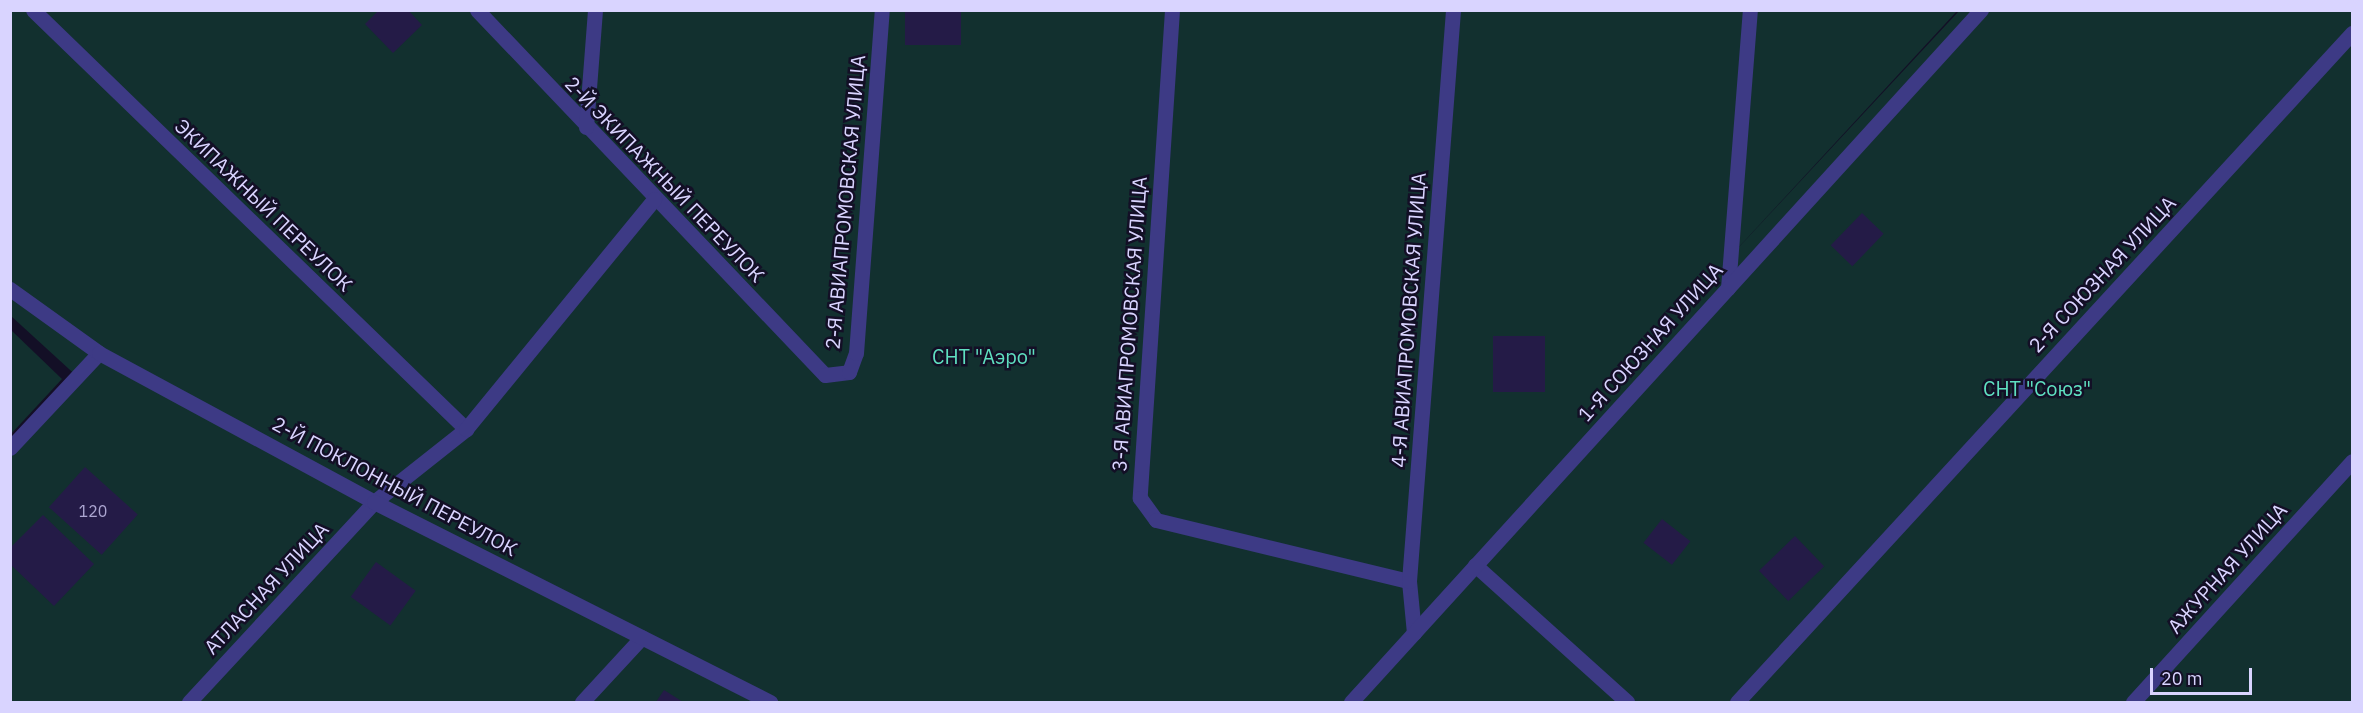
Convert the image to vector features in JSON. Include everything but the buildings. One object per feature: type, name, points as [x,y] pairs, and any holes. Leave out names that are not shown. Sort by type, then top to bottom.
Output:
[{"type":"street","name":"ЭКИПАЖНЫЙ ПЕРЕУЛОК","points":[[33,10],[466,429]]},
{"type":"street","name":"2-Й ЭКИПАЖНЫЙ ПЕРЕУЛОК","points":[[477,10],[654,199],[825,375]]},
{"type":"street","points":[[586,127],[595,10]]},
{"type":"street","name":"2-Я АВИАПРОМОВСКАЯ УЛИЦА","points":[[825,375],[849,372],[856,353],[882,10]]},
{"type":"street","name":"3-Я АВИАПРОМОВСКАЯ УЛИЦА","points":[[1172,10],[1140,498],[1156,520],[1408,581]]},
{"type":"street","name":"4-Я АВИАПРОМОВСКАЯ УЛИЦА","points":[[1414,633],[1408,581],[1453,10]]},
{"type":"street","points":[[1728,288],[1750,10]]},
{"type":"street","name":"1-Я СОЮЗНАЯ УЛИЦА","points":[[1351,702],[1981,10]]},
{"type":"street","name":"2-Я СОЮЗНАЯ УЛИЦА","points":[[1737,702],[2352,33]]},
{"type":"street","name":"АТЛАСНАЯ УЛИЦА","points":[[189,702],[374,501],[466,429],[654,199]]},
{"type":"street","name":"2-Й ПОКЛОННЫЙ ПЕРЕУЛОК","points":[[10,289],[99,353],[374,501],[770,702]]},
{"type":"street","points":[[10,448],[99,353]]},
{"type":"street","name":"АЖУРНАЯ УЛИЦА","points":[[2133,702],[2352,461]]},
{"type":"street","points":[[1475,565],[1627,702]]},
{"type":"street","points":[[582,702],[642,638]]},
{"type":"green space","name":"СНТ \"Аэро\"","points":[[11,11],[1957,11],[1713,275],[1959,11],[2352,11],[2352,702],[11,702],[10,457],[81,380],[11,316]]},
{"type":"green space","points":[[11,330],[62,379],[10,434]]},
{"type":"park label","name":"СНТ \"Союз\"","points":[[2037,388]]}]
